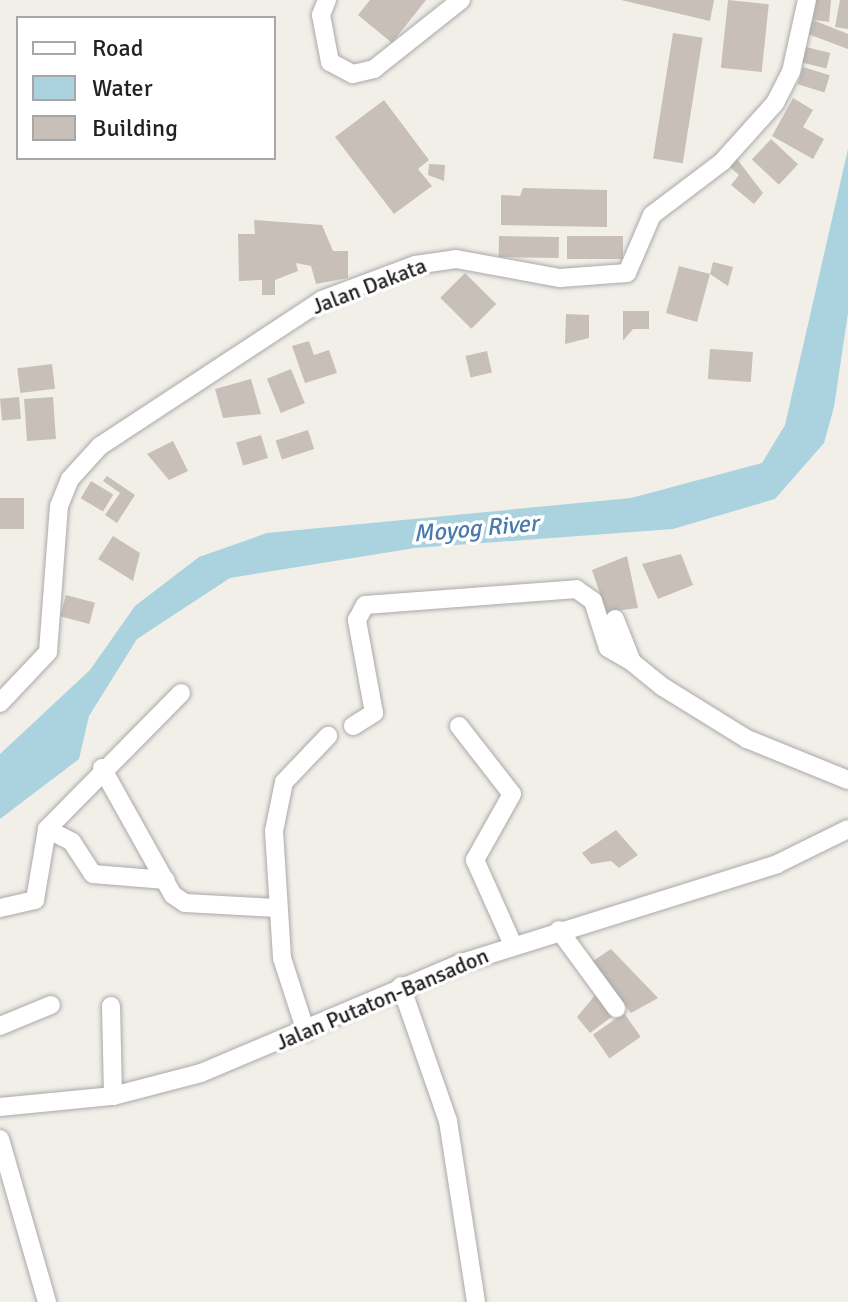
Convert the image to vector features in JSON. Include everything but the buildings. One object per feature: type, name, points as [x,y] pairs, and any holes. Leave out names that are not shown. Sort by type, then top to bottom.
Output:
[{"type":"street","points":[[327,0],[321,15],[334,67],[353,74],[374,69],[461,0]]},
{"type":"street","name":"Jalan Dakata","points":[[0,703],[48,652],[59,506],[70,479],[100,446],[322,300],[415,265],[456,259],[560,278],[627,273],[652,215],[711,172],[775,103],[791,72],[807,0]]},
{"type":"street","points":[[353,726],[374,713],[357,620],[365,605],[576,589],[593,601],[608,648],[747,739],[848,780]]},
{"type":"street","points":[[615,619],[632,662]]},
{"type":"street","points":[[0,908],[35,900],[47,829],[102,768],[181,693]]},
{"type":"street","points":[[459,726],[512,794],[475,860],[513,945]]},
{"type":"street","points":[[306,1032],[282,958],[276,908],[274,831],[284,782],[328,736]]},
{"type":"street","points":[[102,768],[166,880],[185,903],[276,908]]},
{"type":"street","points":[[47,829],[72,842],[93,874],[166,880]]},
{"type":"street","name":"Jalan Putaton-Bansadon","points":[[0,1107],[113,1096],[201,1073],[306,1032],[401,986],[559,930],[777,864],[848,829]]},
{"type":"street","points":[[559,930],[616,1008]]},
{"type":"street","points":[[401,986],[448,1121],[476,1302]]},
{"type":"street","points":[[0,1026],[51,1005]]},
{"type":"street","points":[[111,1006],[113,1096]]},
{"type":"street","points":[[0,1139],[47,1302]]},
{"type":"water","name":"Moyog River","points":[[848,149],[848,313],[834,407],[824,443],[775,499],[673,529],[415,548],[230,578],[137,639],[89,716],[79,759],[0,819],[0,754],[90,670],[135,606],[199,557],[267,533],[631,498],[762,463],[785,425]]}]
